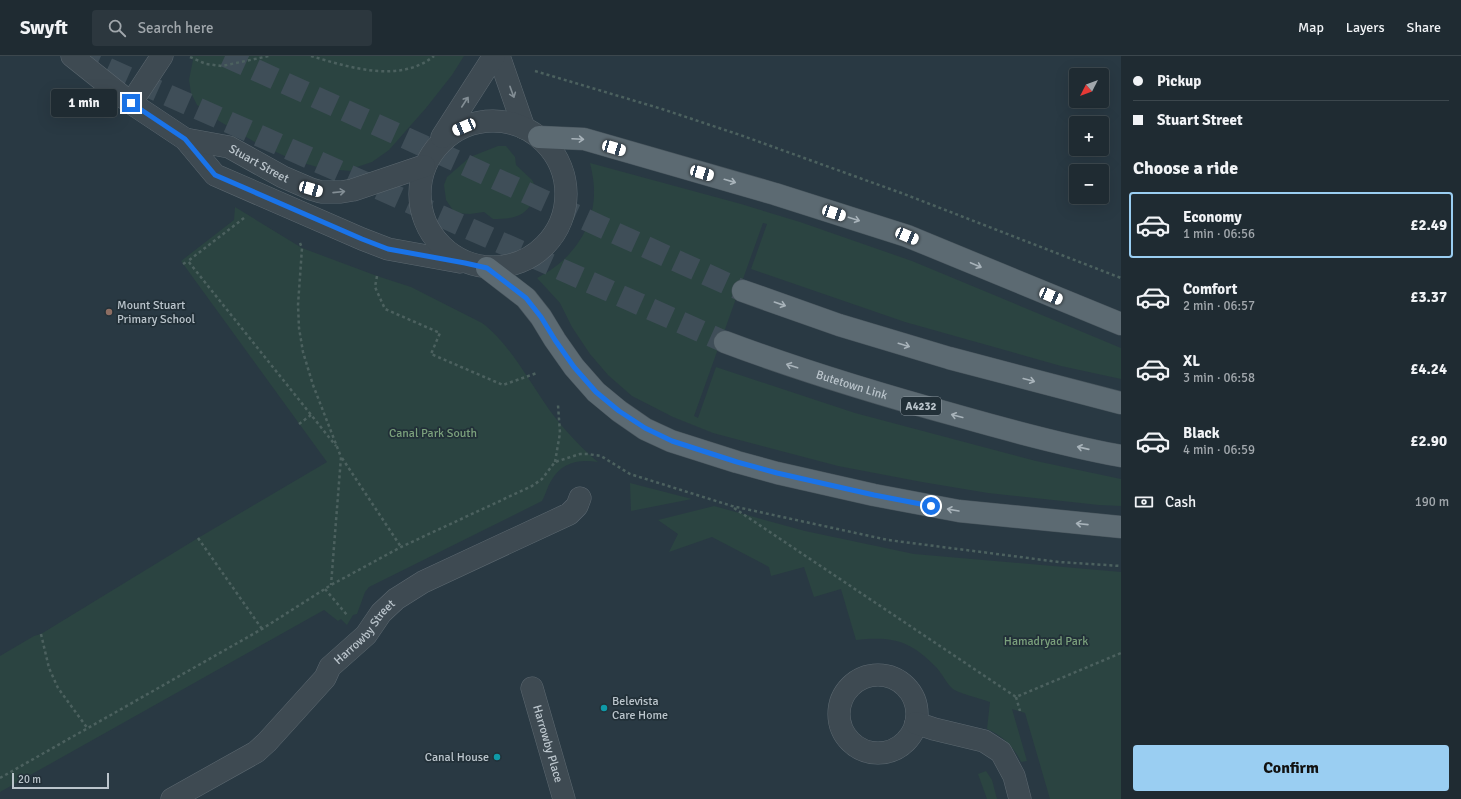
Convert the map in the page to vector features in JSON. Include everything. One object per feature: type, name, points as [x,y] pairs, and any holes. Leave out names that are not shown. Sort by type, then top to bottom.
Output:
[{"type":"main road","points":[[532,132],[584,139],[775,194],[900,234],[1121,324]]},
{"type":"main road","points":[[487,268],[526,298],[541,317],[574,367],[596,392],[619,411],[645,428],[672,441],[777,473],[874,495],[959,511],[1121,527]]},
{"type":"main road","points":[[743,291],[839,325],[949,358],[1121,403]]},
{"type":"main road","name":"Butetown Link","points":[[725,342],[768,359],[921,406],[1022,434],[1121,456]]},
{"type":"street","name":"Stuart Street","points":[[72,56],[131,103],[185,139],[215,175],[388,249],[487,268],[512,266],[534,256],[551,239],[562,219],[566,197],[564,174],[554,154],[532,132]]},
{"type":"street","points":[[131,103],[162,56]]},
{"type":"street","points":[[465,263],[450,255],[431,234],[421,212],[419,189],[424,166],[494,56]]},
{"type":"street","points":[[499,56],[532,132]]},
{"type":"street","points":[[436,147],[453,132],[476,122],[500,121],[532,132]]},
{"type":"street","name":"Stuart Street","points":[[185,139],[229,146],[283,177],[321,192],[341,192],[353,190],[424,166]]},
{"type":"street","name":"Harrowby Street","points":[[172,799],[243,760],[262,747],[325,678],[330,667],[366,635],[381,613],[396,599],[423,582],[569,514],[577,506],[580,498]]},
{"type":"street","name":"Harrowby Place","points":[[532,688],[564,799]]},
{"type":"street","points":[[916,723],[984,741],[1001,752],[1014,776],[1020,799]]},
{"type":"path","points":[[190,57],[206,64],[222,66],[269,56]]},
{"type":"path","points":[[311,56],[345,66],[371,70],[398,71],[415,67],[434,56]]},
{"type":"path","points":[[534,71],[662,109],[743,136],[904,194],[1121,278]]},
{"type":"path","points":[[183,264],[247,215]]},
{"type":"path","points":[[300,242],[302,248],[298,305],[299,328],[303,352],[313,385],[341,457],[401,548]]},
{"type":"path","points":[[188,261],[338,449]]},
{"type":"path","points":[[378,272],[375,287],[385,309],[440,333],[431,354],[503,385],[537,373]]},
{"type":"path","points":[[0,778],[262,629],[331,585],[401,548],[532,486],[542,479],[555,462],[560,433],[558,405]]},
{"type":"path","points":[[299,424],[311,415]]},
{"type":"path","points":[[555,462],[580,454],[601,456],[630,474],[732,506],[888,540],[1059,562],[1121,566]]},
{"type":"path","points":[[331,585],[341,457]]},
{"type":"path","points":[[732,506],[1016,697],[1020,711]]},
{"type":"path","points":[[198,538],[262,629]]},
{"type":"path","points":[[325,589],[350,620]]},
{"type":"path","points":[[41,634],[49,668],[58,688],[88,729]]},
{"type":"path","points":[[1016,697],[1121,653]]},
{"type":"green space","points":[[191,56],[464,56],[452,75],[426,108],[389,150],[372,162],[357,167],[352,171],[324,169],[293,160],[253,141],[219,121],[197,105],[191,93],[189,80],[193,60]]},
{"type":"green space","points":[[498,146],[506,146],[515,157],[516,165],[532,180],[538,191],[530,206],[522,214],[502,219],[493,219],[484,212],[470,214],[455,213],[446,200],[444,185],[447,177],[470,157]]},
{"type":"green space","points":[[590,163],[741,204],[800,222],[912,261],[1121,348],[1121,379],[1061,366],[905,322],[751,269],[767,224],[763,223],[694,416],[698,418],[716,367],[855,413],[1036,461],[1121,479],[1121,506],[988,493],[838,466],[713,433],[673,417],[632,396],[608,375],[590,354],[572,327],[560,303],[537,278],[560,263],[570,253],[579,242],[585,230],[590,218],[593,204],[594,183]]},
{"type":"green space","name":"Canal Park South","points":[[235,207],[302,248],[411,287],[482,323],[508,350],[557,420],[577,443],[598,462],[584,461],[571,463],[565,466],[551,481],[542,501],[369,587],[365,592],[357,614],[353,615],[347,625],[341,619],[338,621],[324,610],[0,792],[0,656],[34,636],[41,634],[198,538],[327,462],[181,261],[234,220]]},
{"type":"green space","points":[[630,483],[692,499],[631,511]]},
{"type":"green space","name":"Hamadryad Park","points":[[714,506],[805,531],[914,554],[1121,572],[1121,799],[1050,799],[1025,713],[1012,709],[1027,761],[1021,762],[1015,751],[1007,742],[987,729],[990,702],[953,689],[927,658],[909,646],[890,640],[856,640],[841,589],[814,597],[804,567],[771,576],[769,567],[712,537],[669,552],[678,534],[658,520]]},
{"type":"green space","points":[[986,771],[992,780],[997,799],[987,799],[978,774]]},
{"type":"tunnel","points":[[77,56],[725,342]]},
{"type":"tunnel","points":[[225,56],[743,291]]},
{"type":"place","name":"Mount Stuart Primary School","points":[[109,312]]},
{"type":"place","name":"Belevista Care Home","points":[[604,708]]},
{"type":"place","name":"Canal House","points":[[497,757]]},
{"type":"route","points":[[131,103],[185,139],[215,175],[388,249],[487,268],[510,284],[526,298],[541,317],[574,367],[596,392],[619,411],[645,428],[672,441],[777,473],[931,506]]}]
